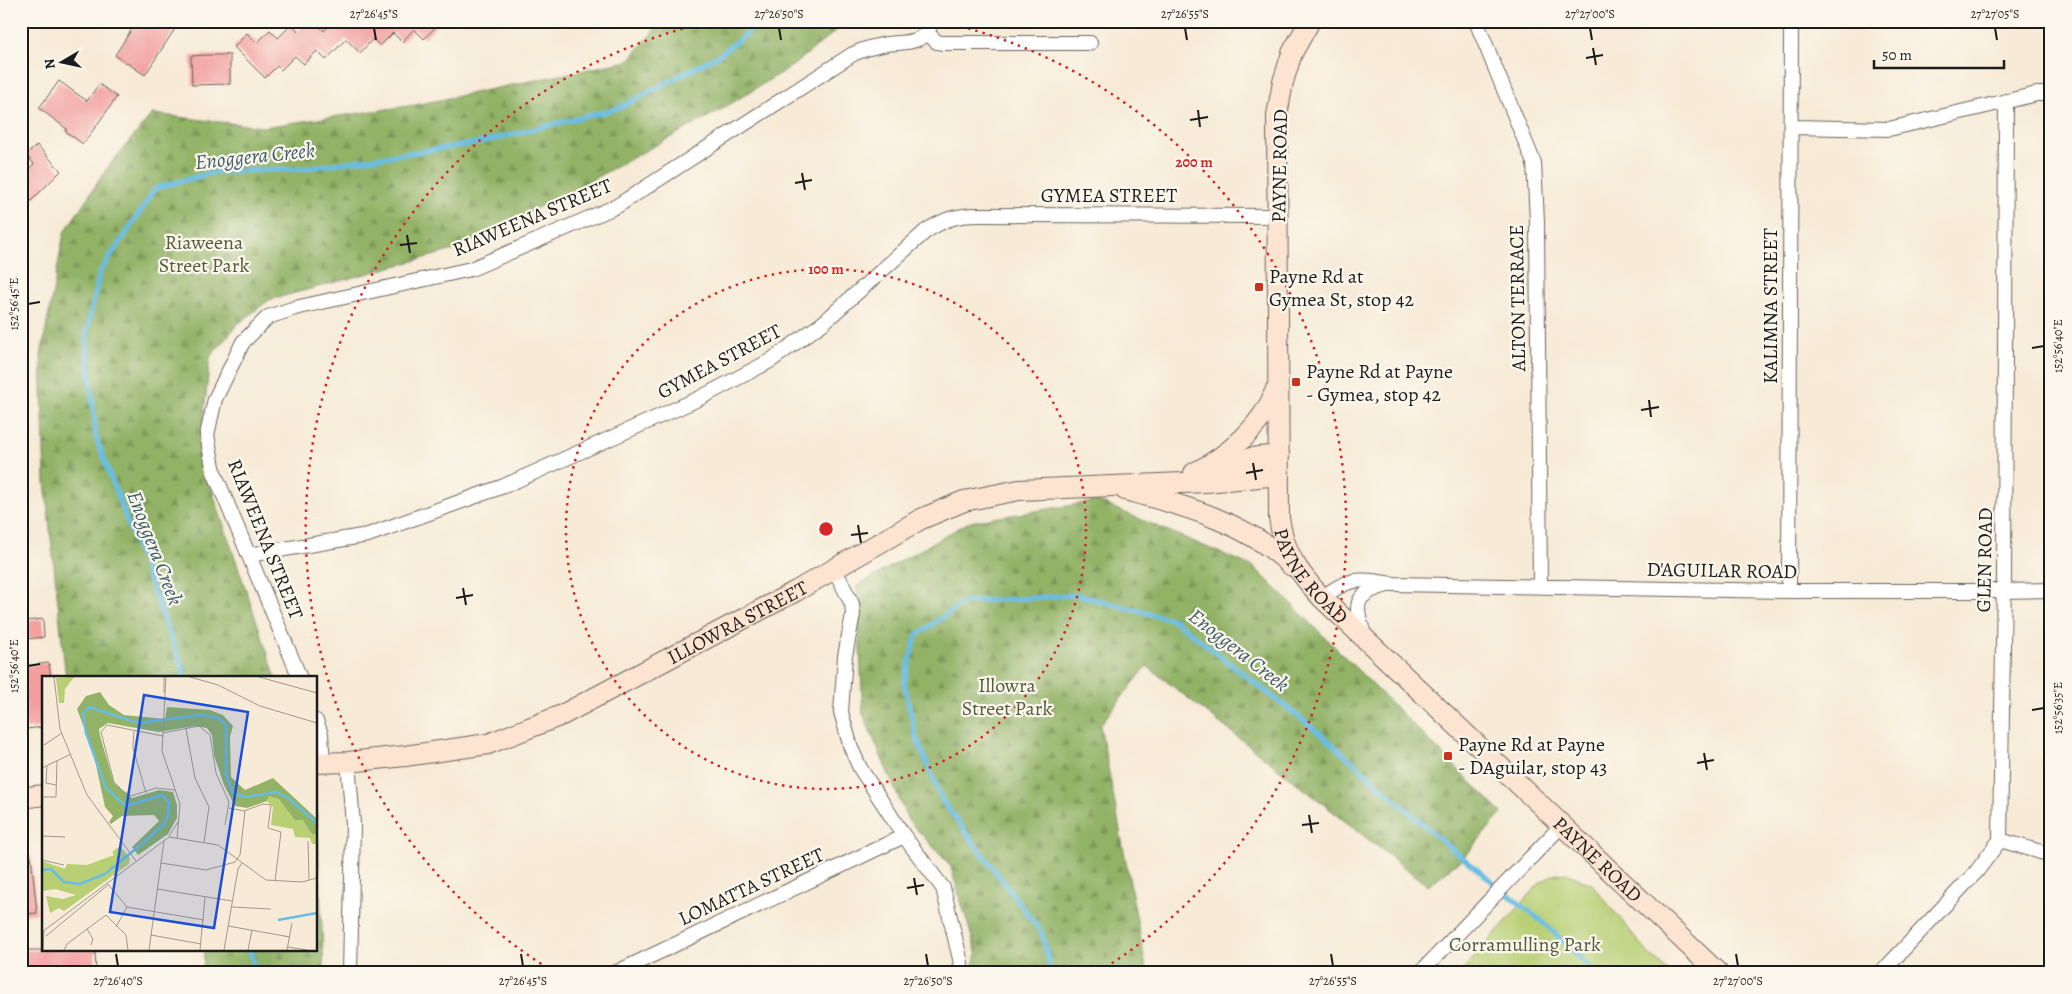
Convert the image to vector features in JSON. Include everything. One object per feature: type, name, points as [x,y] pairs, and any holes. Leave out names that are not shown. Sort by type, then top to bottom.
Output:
[{"type":"street","name":"PAYNE ROAD","points":[[1310,21],[1292,54],[1283,82],[1277,114],[1279,518],[1282,535],[1289,555],[1304,578],[1322,598],[1718,973]]},
{"type":"street","name":"ALTON TERRACE","points":[[1476,21],[1534,163],[1537,221],[1540,586]]},
{"type":"street","name":"KALIMNA STREET","points":[[1789,591],[1791,21]]},
{"type":"street","points":[[929,27],[937,42],[942,43],[1090,44]]},
{"type":"street","name":"RIAWEENA STREET","points":[[299,676],[214,472],[207,436],[215,399],[243,342],[268,317],[295,308],[471,269],[617,206],[853,54],[874,46],[913,42],[929,27]]},
{"type":"street","points":[[1791,127],[1889,129],[2037,94],[2051,94]]},
{"type":"street","name":"GLEN ROAD","points":[[2000,840],[2004,591],[2006,101]]},
{"type":"street","name":"GYMEA STREET","points":[[249,555],[377,532],[504,486],[698,399],[770,361],[823,323],[926,231],[944,220],[961,215],[1278,216]]},
{"type":"street","points":[[1194,473],[1230,451],[1272,401],[1279,381]]},
{"type":"street","name":"ILLOWRA STREET","points":[[1157,483],[1224,463],[1279,465]]},
{"type":"street","name":"ILLOWRA STREET","points":[[320,762],[348,762],[446,751],[488,744],[562,715],[835,570],[921,519],[964,501],[1019,490],[1206,482],[1279,465]]},
{"type":"street","points":[[1104,486],[1195,511],[1233,526],[1273,548],[1304,578]]},
{"type":"street","points":[[835,570],[852,604],[852,620],[845,656],[841,712],[846,732],[860,768],[904,836],[943,888],[962,963],[958,973]]},
{"type":"street","name":"D'AGUILAR ROAD","points":[[1322,598],[1346,582],[1357,580],[1393,584],[1789,591],[2051,590]]},
{"type":"street","name":"D'AGUILAR ROAD","points":[[1366,639],[1357,610],[1360,600],[1370,590],[1393,584]]},
{"type":"street","points":[[318,726],[321,734],[320,762]]},
{"type":"street","points":[[348,762],[354,824],[350,973]]},
{"type":"street","points":[[21,798],[42,795]]},
{"type":"street","points":[[1420,973],[1562,825]]},
{"type":"street","name":"LOMATTA STREET","points":[[615,973],[904,836]]},
{"type":"street","points":[[1881,973],[1977,871],[2000,840],[2051,855]]},
{"type":"green space","name":"Riaweena Street Park","points":[[662,21],[848,21],[795,64],[719,111],[584,184],[454,250],[269,300],[238,324],[210,357],[202,431],[206,473],[275,676],[66,676],[45,482],[41,356],[64,233],[108,167],[152,114],[263,127],[415,105],[628,61]]},
{"type":"green space","name":"Illowra Street Park","points":[[1097,501],[1254,567],[1502,813],[1463,858],[1428,886],[1147,666],[1100,725],[1147,973],[969,973],[977,954],[950,865],[908,820],[863,714],[857,586],[969,522]]},
{"type":"green space","points":[[318,843],[324,973],[203,973],[204,952],[318,952]]},
{"type":"green space","name":"Corramulling Park","points":[[1566,873],[1592,884],[1648,953],[1670,973],[1460,973],[1540,883],[1552,875]]},
{"type":"building","points":[[137,21],[180,21],[145,75],[115,55]]},
{"type":"building","points":[[308,21],[315,21],[324,31],[334,21],[441,21],[424,39],[414,29],[402,42],[393,33],[380,46],[373,39],[360,53],[346,39],[326,60],[317,51],[304,64],[295,56],[281,70],[277,66],[265,78],[234,47],[247,33],[257,43],[270,30],[278,38],[292,24],[298,31]]},
{"type":"building","points":[[230,55],[230,84],[192,85],[191,56]]},
{"type":"building","points":[[59,81],[87,101],[99,84],[117,97],[83,144],[39,108]]},
{"type":"building","points":[[37,145],[61,171],[29,203],[21,194],[21,176],[34,164],[26,155]]},
{"type":"building","points":[[43,619],[44,637],[28,639],[26,621]]},
{"type":"building","points":[[49,663],[51,676],[42,676],[42,727],[26,729],[23,708],[21,708],[21,666]]},
{"type":"building","points":[[21,856],[31,856],[37,913],[21,915]]},
{"type":"building","points":[[21,950],[95,952],[96,973],[21,973]]},
{"type":"waterway","name":"Enoggera Creek","points":[[185,676],[96,438],[86,334],[100,272],[156,188],[214,172],[300,169],[478,143],[619,108],[719,55],[763,21]]},
{"type":"waterway","name":"Enoggera Creek","points":[[1051,973],[1042,933],[943,802],[916,737],[904,683],[916,636],[964,602],[1078,595],[1174,620],[1322,735],[1442,841],[1546,925],[1596,973]]},
{"type":"waterway","name":"Enoggera Creek","points":[[251,952],[256,973]]},
{"type":"place","name":"Payne Rd at Gymea St, stop 42","points":[[1259,287]]},
{"type":"place","name":"Payne Rd at Payne - Gymea, stop 42","points":[[1296,382]]},
{"type":"place","name":"Payne Rd at Payne - DAguilar, stop 43","points":[[1448,756]]}]
